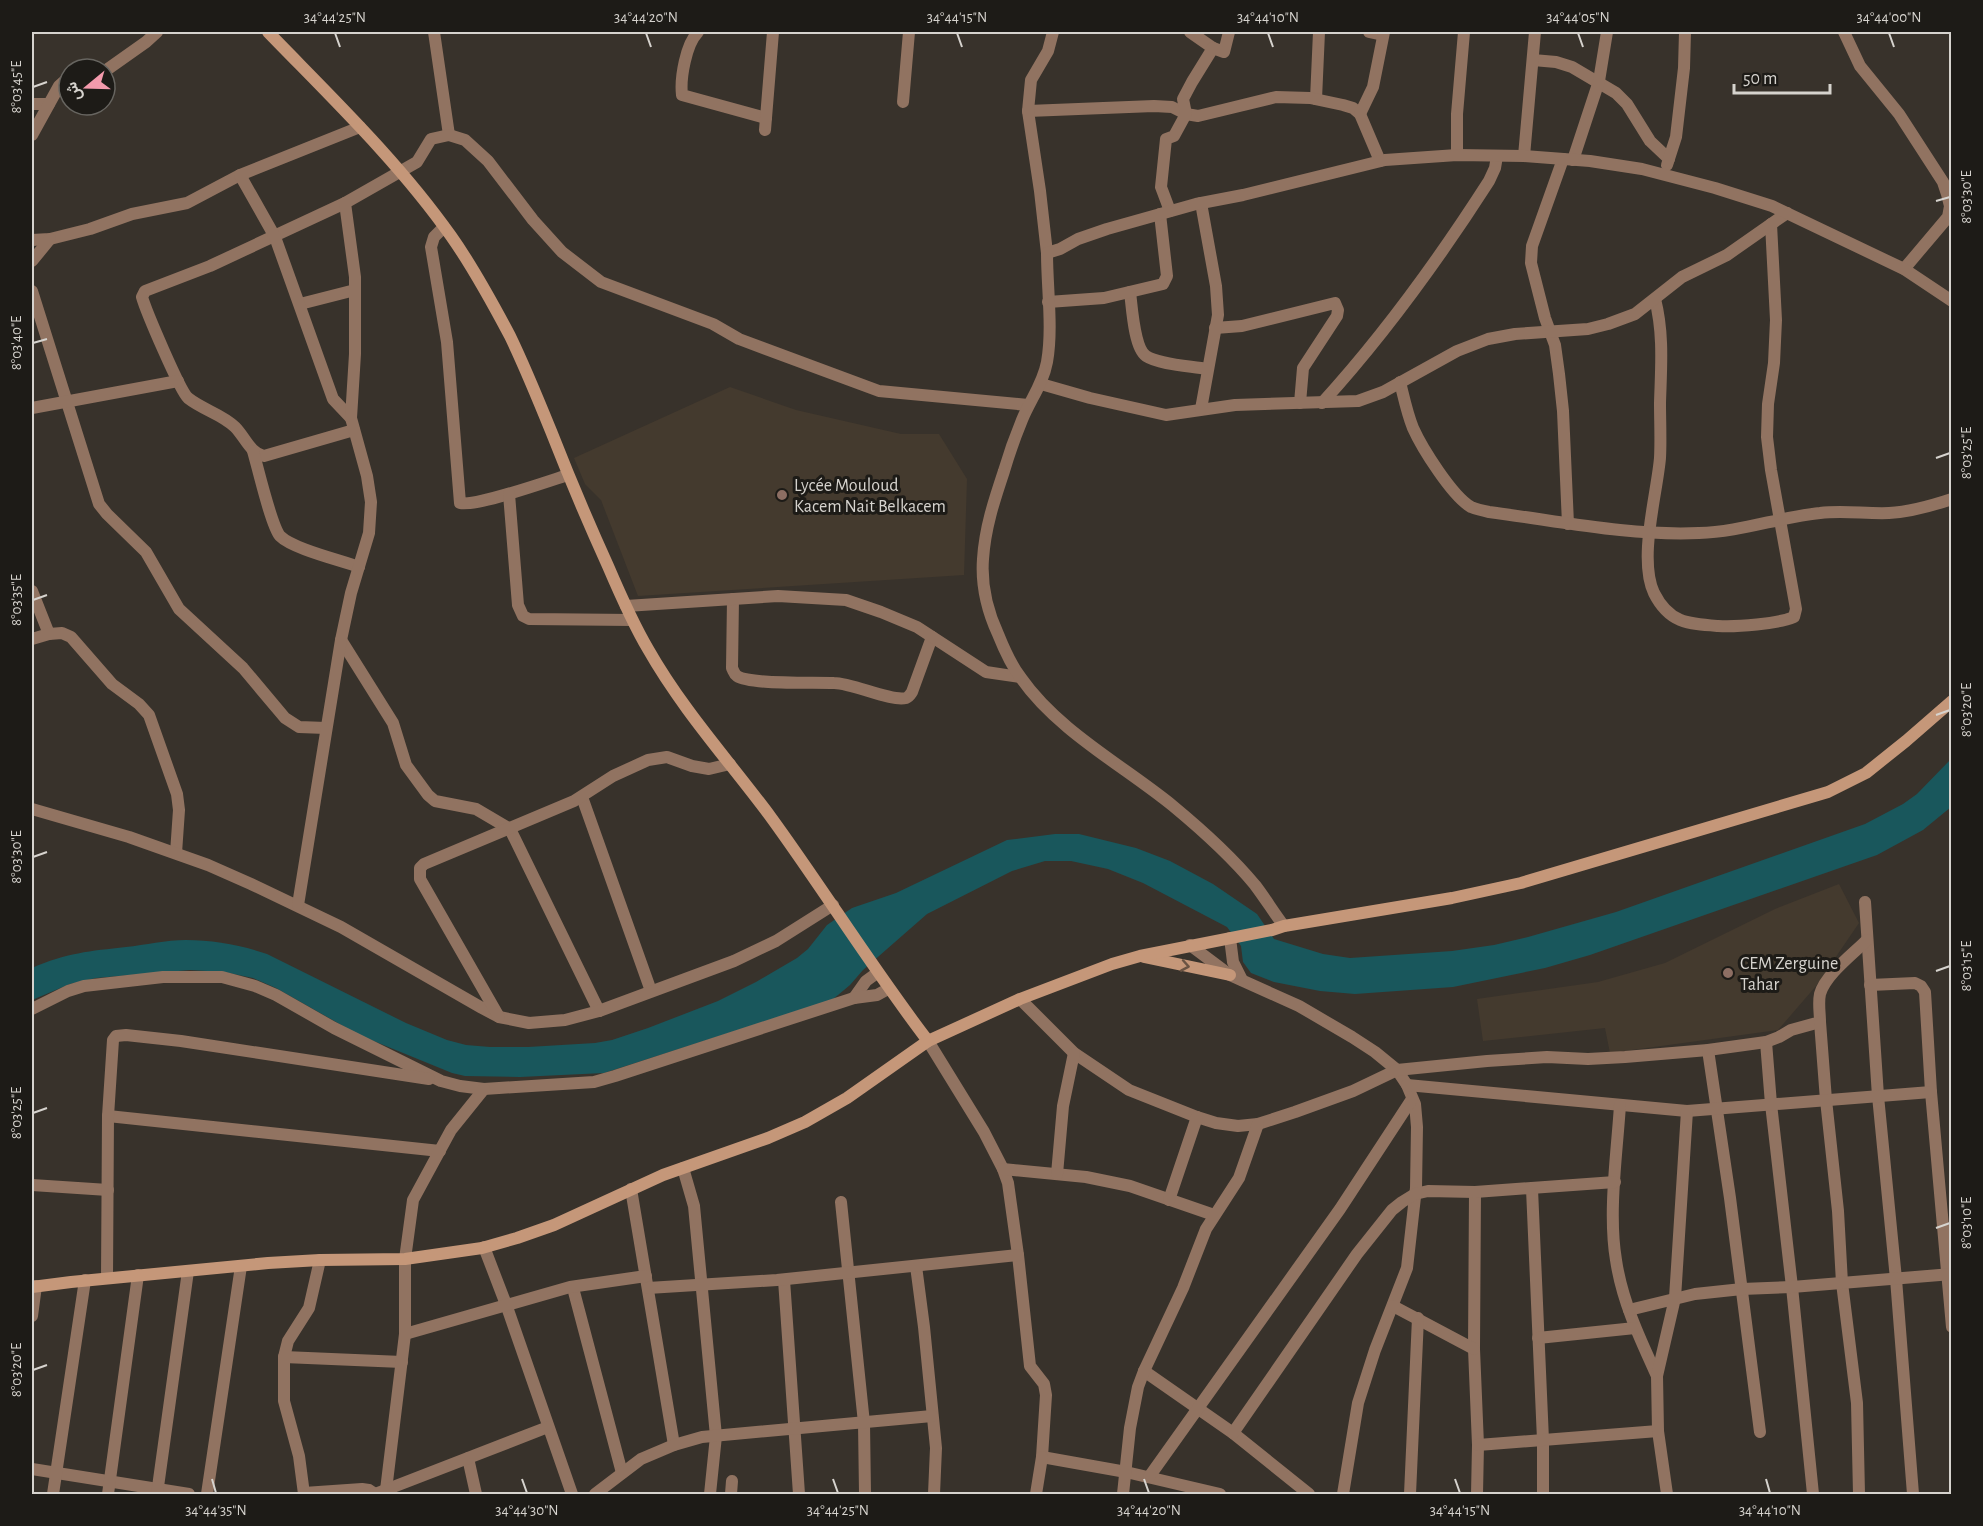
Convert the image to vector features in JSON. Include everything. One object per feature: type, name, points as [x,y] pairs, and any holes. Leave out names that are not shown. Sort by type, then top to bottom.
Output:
[{"type":"main road","points":[[268,32],[400,171],[444,227],[475,273],[531,383],[568,475],[632,620],[669,685],[770,817],[836,910],[888,989],[928,1041]]},
{"type":"main road","points":[[34,1287],[85,1280],[320,1260],[405,1259],[484,1247],[517,1239],[554,1225],[631,1189],[805,1122],[847,1098],[928,1041],[1020,999],[1112,964],[1190,945],[1452,898],[1521,883],[1828,792],[1866,773],[1952,701]]},
{"type":"main road","points":[[1140,956],[1236,977]]},
{"type":"street","points":[[117,62],[157,32]]},
{"type":"street","points":[[434,32],[449,135]]},
{"type":"street","points":[[698,32],[691,42],[686,58],[681,89],[683,96],[766,124],[773,32]]},
{"type":"street","points":[[903,102],[909,32]]},
{"type":"street","points":[[1053,32],[1048,51],[1031,80],[1028,111],[1047,253],[1049,339],[1047,362],[1041,384],[1028,405],[1018,430],[987,522],[982,561],[988,612],[1006,654],[1020,677],[1050,712],[1112,762],[1172,805],[1203,832],[1254,885],[1278,928]]},
{"type":"street","points":[[1190,32],[1224,52],[1229,32]]},
{"type":"street","points":[[1316,99],[1319,32]]},
{"type":"street","points":[[1360,114],[1373,87],[1384,33],[1369,32]]},
{"type":"street","points":[[1457,155],[1457,114],[1464,32]]},
{"type":"street","points":[[1524,156],[1535,32]]},
{"type":"street","points":[[1568,524],[1563,411],[1554,345],[1533,273],[1533,246],[1599,81],[1607,32]]},
{"type":"street","points":[[1664,175],[1676,137],[1684,68],[1685,32]]},
{"type":"street","points":[[1844,32],[1860,66],[1905,122],[1943,182],[1947,194],[1950,206],[1948,217],[1904,269]]},
{"type":"street","points":[[1048,302],[1104,298],[1157,286],[1165,281],[1167,276],[1165,213],[1161,187],[1166,139],[1174,136],[1186,114],[1183,99],[1214,48]]},
{"type":"street","points":[[1533,60],[1556,62],[1572,67],[1616,93],[1627,104],[1650,141],[1669,159]]},
{"type":"street","points":[[32,135],[57,90]]},
{"type":"street","points":[[1028,111],[1154,106],[1172,107],[1186,114],[1203,115],[1276,97],[1295,96],[1353,108],[1360,114],[1380,161]]},
{"type":"street","points":[[32,104],[49,104]]},
{"type":"street","points":[[32,240],[50,239],[90,229],[132,214],[187,203],[240,175],[360,127]]},
{"type":"street","points":[[359,567],[291,544],[279,534],[273,521],[253,451],[236,428],[188,398],[178,381],[142,299],[143,293],[275,237],[345,203],[417,162],[431,139],[449,135],[465,140],[488,161],[533,220],[562,252],[600,282],[713,324],[739,339],[879,391],[1028,405]]},
{"type":"street","points":[[1047,253],[1107,229],[1201,203],[1243,195],[1380,161],[1457,155],[1524,156],[1642,169],[1716,188],[1772,206],[1904,269],[1952,301]]},
{"type":"street","points":[[1322,403],[1356,366],[1437,257],[1489,181],[1497,156]]},
{"type":"street","points":[[240,175],[275,237],[333,399],[352,424]]},
{"type":"street","points":[[298,905],[341,640],[369,533],[371,502],[367,476],[352,424],[356,277],[345,203]]},
{"type":"street","points":[[1201,203],[1216,286],[1218,315],[1201,409]]},
{"type":"street","points":[[1041,384],[1166,415],[1235,405],[1358,401],[1383,392],[1471,345],[1488,339],[1515,334],[1588,329],[1635,314],[1682,277],[1728,255],[1787,213]]},
{"type":"street","points":[[1655,299],[1662,350],[1660,458],[1650,532],[1650,582],[1659,602],[1678,620],[1688,624],[1730,627],[1794,617],[1796,614],[1767,437],[1776,320],[1771,224]]},
{"type":"street","points":[[444,227],[434,237],[432,248],[447,342],[460,502],[466,504],[509,494],[568,475]]},
{"type":"street","points":[[32,261],[50,239]]},
{"type":"street","points":[[300,304],[355,290]]},
{"type":"street","points":[[32,291],[99,504],[146,552],[178,609],[243,668],[285,718],[299,727],[326,728]]},
{"type":"street","points":[[1130,292],[1136,333],[1140,349],[1145,356],[1159,361],[1208,369]]},
{"type":"street","points":[[1215,328],[1242,326],[1335,303],[1338,310],[1337,316],[1304,368],[1300,404]]},
{"type":"street","points":[[32,408],[178,381]]},
{"type":"street","points":[[1400,382],[1414,430],[1453,492],[1472,507],[1489,512],[1608,530],[1698,534],[1822,512],[1887,513],[1915,510],[1952,500]]},
{"type":"street","points":[[253,451],[264,456],[352,424]]},
{"type":"street","points":[[509,494],[518,605],[523,616],[529,619],[632,620]]},
{"type":"street","points":[[32,591],[49,634]]},
{"type":"street","points":[[626,606],[778,596],[846,600],[917,627],[986,672],[1020,677]]},
{"type":"street","points":[[733,599],[732,668],[739,677],[769,682],[842,683],[881,695],[904,698],[912,692],[932,637]]},
{"type":"street","points":[[32,639],[62,633],[72,637],[112,684],[149,715],[177,795],[179,810],[176,853]]},
{"type":"street","points":[[341,640],[393,723],[406,765],[428,795],[435,801],[476,809],[510,829],[599,1011]]},
{"type":"street","points":[[499,1017],[418,873],[420,868],[424,864],[510,829],[582,796],[613,777],[657,758],[667,757],[709,769],[730,764]]},
{"type":"street","points":[[582,796],[651,991]]},
{"type":"street","points":[[32,809],[129,837],[208,865],[341,927],[457,996],[499,1017],[529,1023],[550,1023],[599,1011],[734,961],[836,910]]},
{"type":"street","points":[[1865,902],[1878,1096],[1896,1279],[1913,1494]]},
{"type":"street","points":[[1231,938],[1236,977]]},
{"type":"street","points":[[1859,1494],[1857,1403],[1842,1283],[1838,1211],[1826,1100],[1819,1000],[1826,981],[1867,940]]},
{"type":"street","points":[[1190,945],[1236,977],[1299,1006],[1375,1052],[1397,1070],[1407,1085],[1412,1099],[1417,1127],[1415,1194],[1407,1268],[1358,1403],[1343,1494]]},
{"type":"street","points":[[854,998],[875,969]]},
{"type":"street","points":[[32,1009],[68,991],[84,986],[163,977],[222,977],[255,986],[276,995],[334,1028],[441,1081]]},
{"type":"street","points":[[1870,985],[1915,983],[1925,992],[1931,1092],[1952,1327]]},
{"type":"street","points":[[107,1278],[108,1116],[113,1040],[120,1035],[181,1041],[484,1089],[594,1082],[854,998],[877,996],[888,989]]},
{"type":"street","points":[[1020,999],[1074,1053],[1129,1090],[1197,1117],[1238,1126],[1258,1124],[1353,1090],[1397,1070],[1497,1060],[1547,1057],[1625,1058],[1708,1050],[1766,1042],[1791,1030],[1820,1022]]},
{"type":"street","points":[[928,1041],[984,1132],[1008,1183],[1030,1366],[1044,1384],[1046,1395],[1042,1457],[1036,1494]]},
{"type":"street","points":[[1766,1042],[1813,1494]]},
{"type":"street","points":[[1708,1050],[1760,1432]]},
{"type":"street","points":[[1057,1174],[1064,1106],[1074,1053]]},
{"type":"street","points":[[1407,1085],[1687,1111],[1931,1092]]},
{"type":"street","points":[[379,1493],[402,1362],[405,1334],[405,1259],[413,1200],[451,1130],[484,1089]]},
{"type":"street","points":[[1149,1478],[1340,1209],[1412,1099]]},
{"type":"street","points":[[1620,1105],[1614,1248],[1620,1278],[1635,1328],[1657,1376]]},
{"type":"street","points":[[1667,1494],[1658,1431],[1657,1376],[1676,1298],[1687,1111]]},
{"type":"street","points":[[108,1116],[440,1151]]},
{"type":"street","points":[[1169,1200],[1197,1117]]},
{"type":"street","points":[[1124,1494],[1130,1428],[1138,1387],[1183,1288],[1206,1229],[1239,1178],[1258,1124]]},
{"type":"street","points":[[683,1168],[694,1206],[716,1436],[710,1494]]},
{"type":"street","points":[[1003,1169],[1086,1177],[1130,1186],[1214,1215]]},
{"type":"street","points":[[1233,1433],[1357,1254],[1392,1210],[1415,1194],[1428,1191],[1475,1192],[1615,1182]]},
{"type":"street","points":[[32,1185],[108,1190]]},
{"type":"street","points":[[631,1189],[674,1445]]},
{"type":"street","points":[[1532,1189],[1543,1440],[1543,1494]]},
{"type":"street","points":[[1475,1192],[1474,1349],[1478,1445],[1477,1494]]},
{"type":"street","points":[[841,1202],[864,1423],[866,1494]]},
{"type":"street","points":[[484,1247],[572,1494]]},
{"type":"street","points":[[405,1334],[573,1288],[647,1282],[701,1284],[784,1280],[1018,1255]]},
{"type":"street","points":[[320,1260],[309,1308],[288,1341],[284,1357],[284,1401],[299,1456],[304,1493],[362,1489],[379,1493],[548,1427]]},
{"type":"street","points":[[207,1494],[241,1266]]},
{"type":"street","points":[[916,1266],[936,1448],[934,1494]]},
{"type":"street","points":[[158,1492],[188,1271]]},
{"type":"street","points":[[108,1494],[138,1275]]},
{"type":"street","points":[[1629,1310],[1695,1294],[1949,1275]]},
{"type":"street","points":[[53,1494],[85,1280]]},
{"type":"street","points":[[784,1280],[799,1494]]},
{"type":"street","points":[[32,1316],[34,1287]]},
{"type":"street","points":[[573,1288],[622,1473]]},
{"type":"street","points":[[1393,1306],[1474,1349]]},
{"type":"street","points":[[1410,1494],[1418,1318]]},
{"type":"street","points":[[1538,1338],[1635,1328]]},
{"type":"street","points":[[284,1357],[402,1362]]},
{"type":"street","points":[[1144,1371],[1233,1433],[1309,1494]]},
{"type":"street","points":[[595,1494],[641,1459],[674,1445],[702,1437],[932,1416]]},
{"type":"street","points":[[1478,1445],[1658,1431]]},
{"type":"street","points":[[1042,1457],[1126,1472],[1220,1494]]},
{"type":"street","points":[[468,1458],[476,1494]]},
{"type":"street","points":[[32,1469],[110,1480],[158,1492],[189,1494]]},
{"type":"street","points":[[731,1494],[732,1481]]},
{"type":"shaded area","name":"Lycée Mouloud Kacem Nait Belkacem","points":[[730,387],[796,410],[901,434],[939,434],[967,479],[964,575],[638,596],[601,500],[585,484],[574,458]]},
{"type":"shaded area","name":"CEM Zerguine Tahar","points":[[1839,884],[1859,923],[1816,986],[1778,1030],[1610,1053],[1605,1028],[1483,1041],[1477,999],[1598,982],[1665,963],[1775,909]]},
{"type":"water","points":[[1951,759],[1951,807],[1923,830],[1877,855],[1590,955],[1545,968],[1453,987],[1355,994],[1320,991],[1274,982],[1251,973],[1243,962],[1241,946],[1227,927],[1143,883],[1108,869],[1071,861],[1045,861],[1012,871],[927,914],[832,1000],[604,1073],[520,1077],[465,1076],[452,1073],[359,1035],[276,988],[253,978],[224,972],[190,970],[96,978],[70,984],[32,1000],[32,968],[56,959],[89,951],[163,942],[206,941],[267,954],[406,1023],[447,1040],[466,1045],[528,1047],[595,1043],[648,1028],[718,1001],[756,982],[797,958],[808,949],[827,925],[852,908],[896,893],[1007,840],[1055,834],[1079,834],[1136,848],[1170,861],[1213,884],[1257,914],[1274,939],[1323,954],[1350,958],[1452,951],[1528,937],[1616,912],[1865,824],[1917,794]]},
{"type":"place","name":"Lycée Mouloud Kacem Nait Belkacem","points":[[782,495]]},
{"type":"place","name":"CEM Zerguine Tahar","points":[[1728,973]]}]
